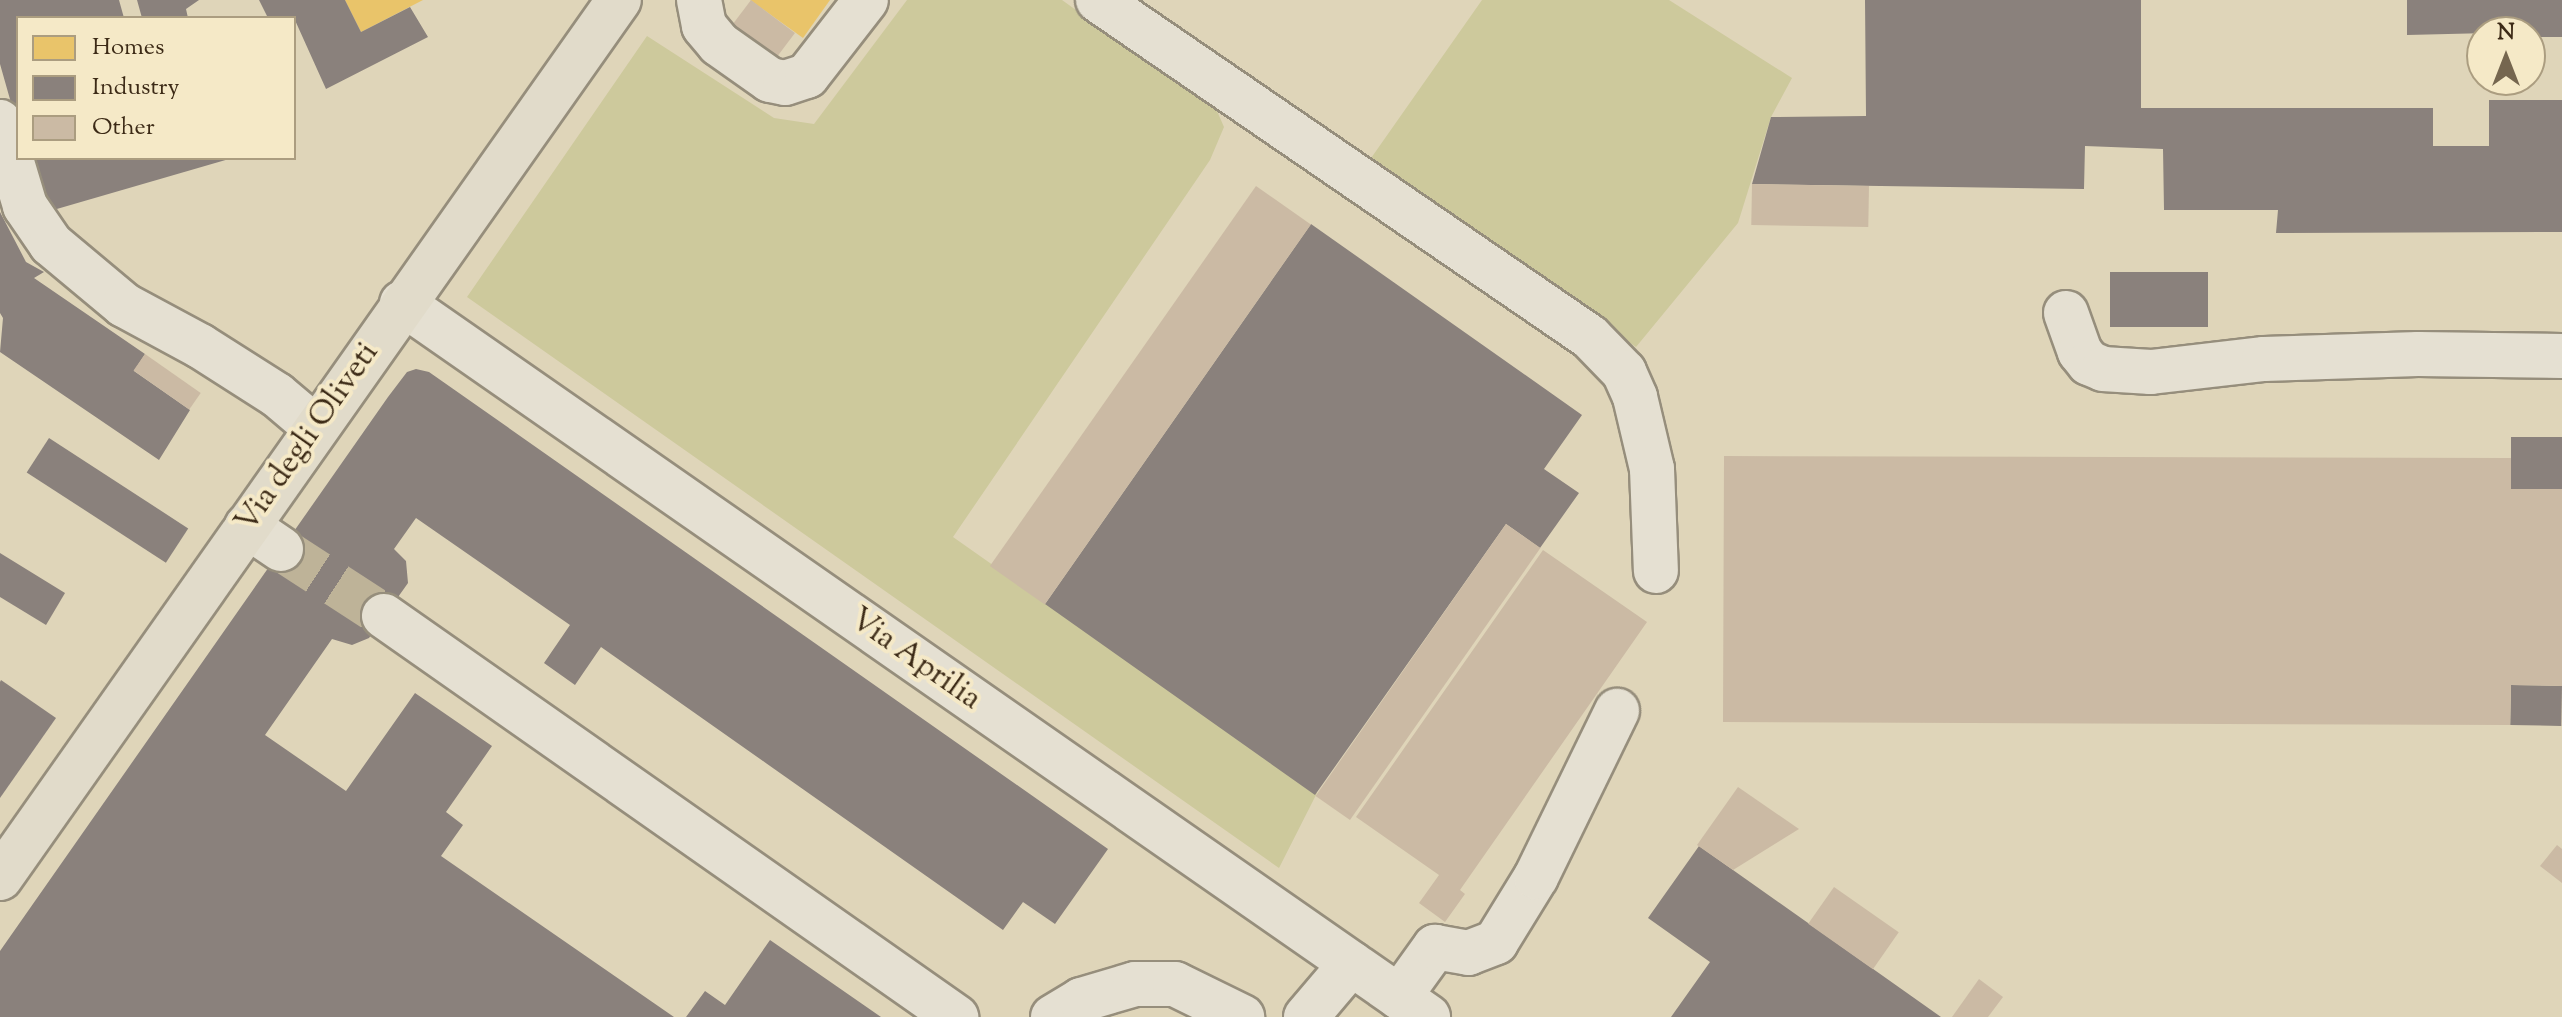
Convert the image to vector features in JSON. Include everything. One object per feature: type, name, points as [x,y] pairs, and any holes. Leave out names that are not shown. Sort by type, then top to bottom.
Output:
[{"type":"main road","name":"Via degli Oliveti","points":[[0,878],[264,537],[316,428],[619,0]]},
{"type":"street","points":[[699,0],[704,26],[719,44],[770,80],[785,83],[807,76],[866,0]]},
{"type":"street","points":[[1098,0],[1590,337],[1624,372],[1635,397],[1652,469],[1656,571]]},
{"type":"street","points":[[0,122],[25,206],[51,244],[124,305],[200,346],[277,395],[316,428]]},
{"type":"street","name":"Via Aprilia","points":[[402,303],[1414,1007]]},
{"type":"street","points":[[2066,313],[2080,352],[2089,363],[2103,369],[2151,372],[2264,359],[2402,355],[2562,356]]},
{"type":"street","points":[[384,616],[956,1017]]},
{"type":"street","points":[[1414,1007],[1435,947],[1468,953],[1496,942],[1536,877],[1617,711]]},
{"type":"street","points":[[1306,1017],[1351,964]]},
{"type":"street","points":[[1053,1017],[1081,1000],[1135,984],[1175,984],[1242,1017]]},
{"type":"shaded area","points":[[907,0],[1062,0],[1217,111],[1224,127],[1210,160],[953,537],[1317,793],[1279,868],[467,297],[647,36],[774,118],[814,124]]},
{"type":"shaded area","points":[[1482,0],[1669,0],[1792,78],[1771,117],[1738,223],[1636,347],[1369,161]]},
{"type":"building: Homes","points":[[345,0],[423,0],[361,32]]},
{"type":"building: Homes","points":[[750,0],[830,0],[803,38]]},
{"type":"building: Industry","points":[[0,0],[119,0],[123,16],[16,16],[16,120],[0,64]]},
{"type":"building: Industry","points":[[137,0],[199,0],[186,9],[188,16],[141,16]]},
{"type":"building: Industry","points":[[259,0],[345,0],[361,32],[410,7],[428,37],[326,89],[296,22],[296,16],[267,16]]},
{"type":"building: Industry","points":[[1865,0],[2141,0],[2141,108],[2433,108],[2433,146],[2489,146],[2489,100],[2562,100],[2562,232],[2276,233],[2278,210],[2164,210],[2163,149],[2085,146],[2084,189],[1752,184],[1771,117],[1866,116]]},
{"type":"building: Industry","points":[[2407,0],[2562,0],[2562,37],[2546,37],[2546,16],[2466,16],[2466,34],[2407,35]]},
{"type":"building: Industry","points":[[28,160],[226,160],[43,213]]},
{"type":"building: Industry","points":[[0,212],[26,262],[44,272],[34,278],[145,354],[134,371],[190,410],[159,460],[0,352],[3,318],[0,313]]},
{"type":"building: Industry","points":[[1311,224],[1582,415],[1544,469],[1579,493],[1540,548],[1506,524],[1315,795],[1045,604]]},
{"type":"building: Industry","points":[[2110,272],[2208,272],[2208,327],[2110,327]]},
{"type":"building: Industry","points":[[416,369],[429,372],[1108,849],[1055,924],[1023,902],[1003,930],[601,647],[575,685],[544,663],[570,625],[416,518],[394,549],[406,561],[408,583],[369,638],[352,645],[332,639],[265,735],[346,791],[415,693],[492,746],[446,812],[463,825],[441,856],[674,1017],[0,1017],[0,951],[388,397],[407,372]]},
{"type":"building: Industry","points":[[2511,437],[2562,437],[2562,489],[2511,489]]},
{"type":"building: Industry","points":[[49,438],[188,528],[166,563],[27,472]]},
{"type":"building: Industry","points":[[0,553],[65,593],[46,625],[0,597]]},
{"type":"building: Industry","points":[[0,682],[56,718],[0,798]]},
{"type":"building: Industry","points":[[2511,685],[2562,686],[2561,726],[2510,725]]},
{"type":"building: Industry","points":[[1699,846],[1941,1017],[1671,1017],[1710,962],[1648,918]]},
{"type":"building: Industry","points":[[770,940],[881,1017],[686,1017],[705,991],[725,1005]]},
{"type":"building: Other","points":[[751,0],[795,33],[774,61],[730,28]]},
{"type":"building: Other","points":[[1752,184],[1869,186],[1868,227],[1751,225]]},
{"type":"building: Other","points":[[1256,186],[1311,224],[1045,605],[990,566]]},
{"type":"building: Other","points":[[145,354],[201,393],[189,409],[134,370]]},
{"type":"building: Other","points":[[1724,456],[2511,458],[2511,489],[2562,489],[2562,686],[2511,685],[2510,725],[1723,722]]},
{"type":"building: Other","points":[[1506,524],[1540,548],[1350,820],[1316,796]]},
{"type":"building: Other","points":[[1543,550],[1647,622],[1460,890],[1465,894],[1445,922],[1419,903],[1439,875],[1356,817]]},
{"type":"building: Other","points":[[1738,787],[1799,829],[1733,870],[1697,845]]},
{"type":"building: Other","points":[[2557,845],[2562,849],[2562,883],[2540,866]]},
{"type":"building: Other","points":[[1834,887],[1899,932],[1873,969],[1808,924]]},
{"type":"building: Other","points":[[1979,979],[2003,997],[1988,1017],[1952,1017]]},
{"type":"tunnel","points":[[281,549],[384,616]]}]
